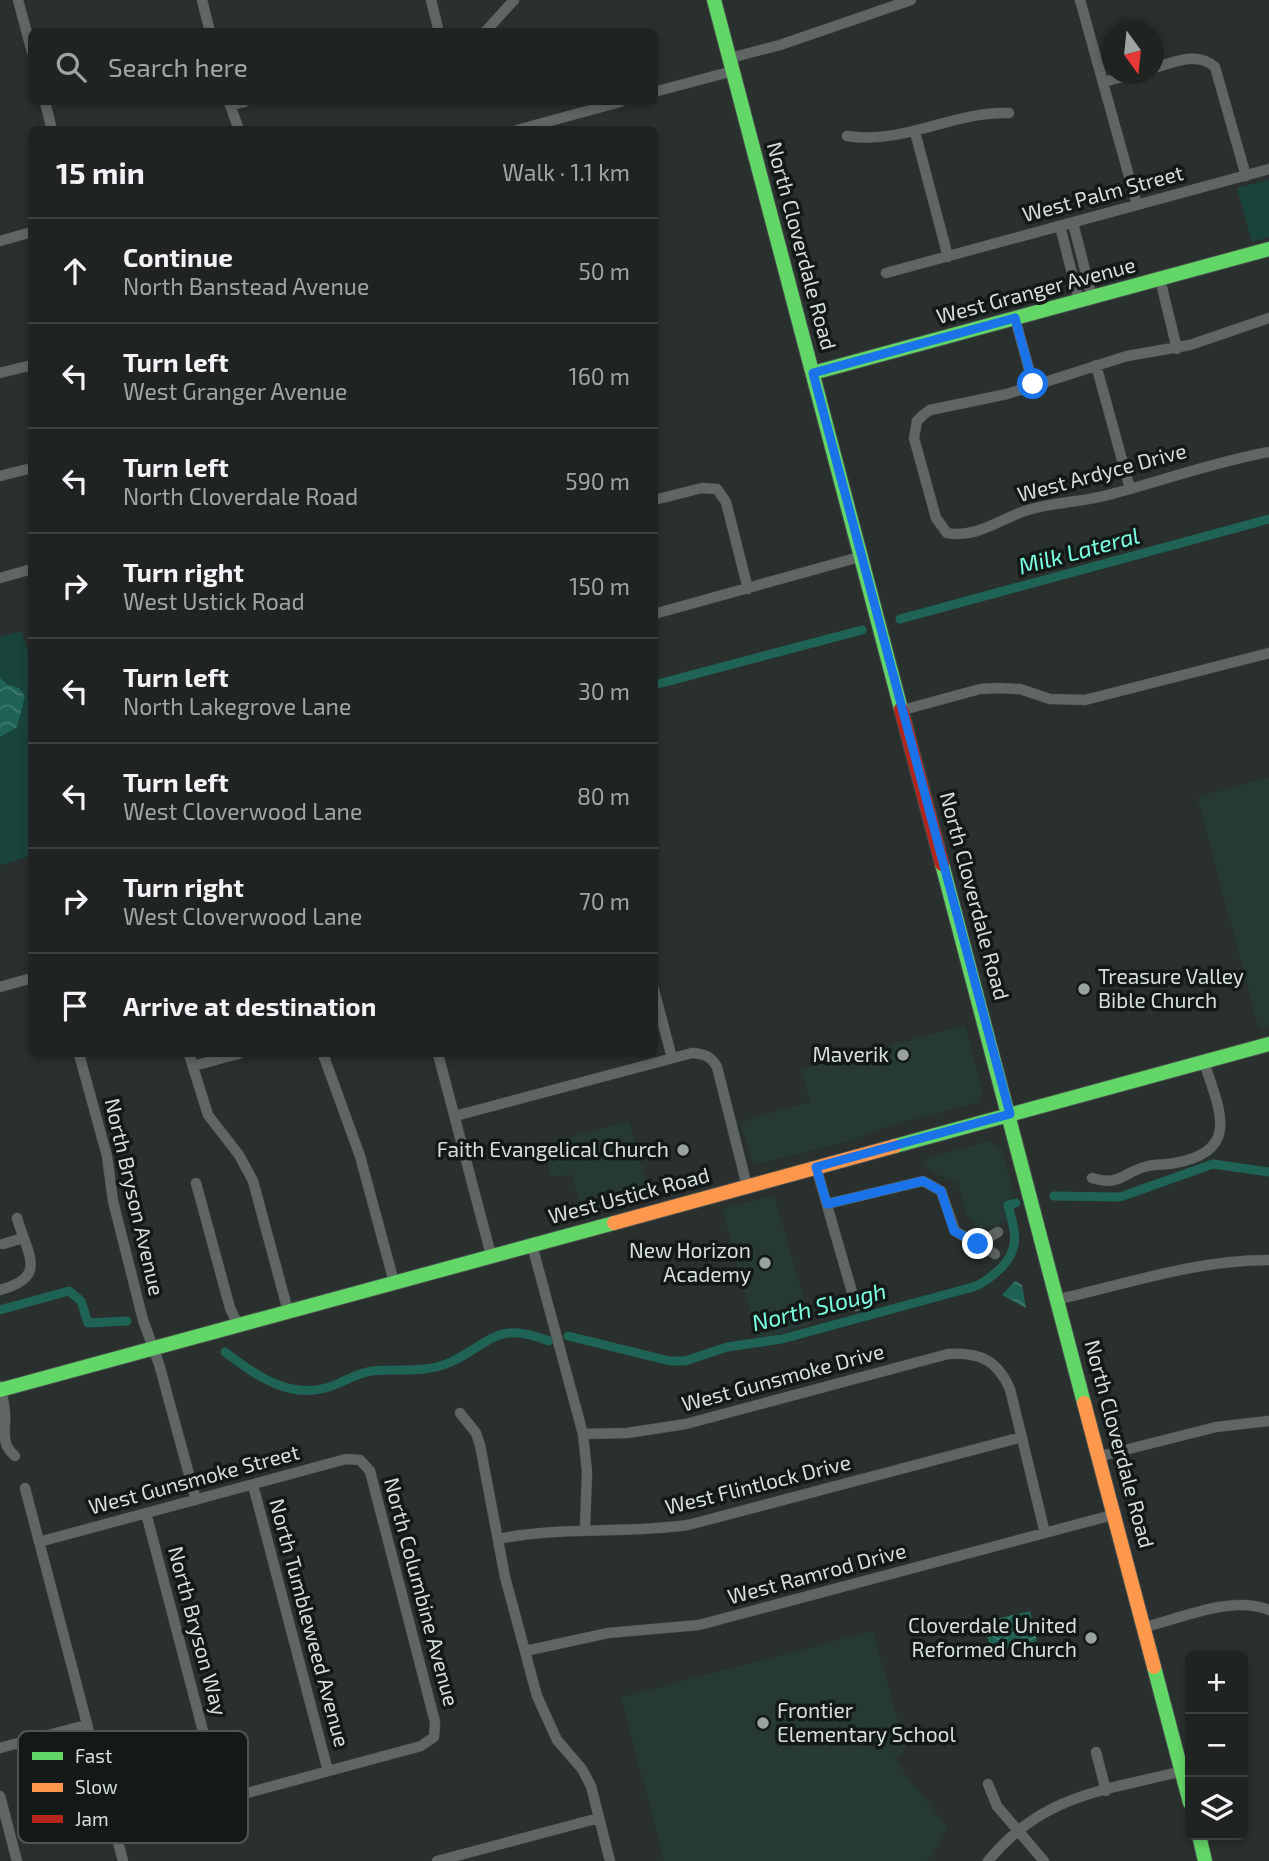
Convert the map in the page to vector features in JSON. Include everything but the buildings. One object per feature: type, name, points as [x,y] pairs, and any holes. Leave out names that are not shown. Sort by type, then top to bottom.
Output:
[{"type":"main road","name":"North Cloverdale Road","points":[[714,0],[1101,1456],[1185,1783]]},
{"type":"main road","name":"West Granger Avenue","points":[[813,373],[1269,249]]},
{"type":"main road","name":"West Ustick Road","points":[[0,1388],[1269,1044]]},
{"type":"main road","points":[[1200,1840],[1205,1861]]},
{"type":"street","points":[[18,0],[28,37]]},
{"type":"street","points":[[202,0],[209,28]]},
{"type":"street","points":[[431,0],[438,28]]},
{"type":"street","points":[[490,28],[514,0]]},
{"type":"street","points":[[658,91],[911,0]]},
{"type":"street","points":[[1080,0],[1101,75]]},
{"type":"street","points":[[1164,65],[1185,59],[1206,59],[1215,67],[1246,176]]},
{"type":"street","points":[[1104,84],[1137,205]]},
{"type":"street","points":[[46,105],[51,126]]},
{"type":"street","points":[[230,105],[238,126]]},
{"type":"street","points":[[532,126],[609,105]]},
{"type":"street","points":[[847,136],[871,140],[915,132],[984,113],[1009,113]]},
{"type":"street","points":[[915,132],[948,257]]},
{"type":"street","name":"West Palm Street","points":[[886,273],[1269,169]]},
{"type":"street","points":[[1073,223],[1086,299]]},
{"type":"street","points":[[1060,226],[1086,299]]},
{"type":"street","points":[[0,241],[28,233]]},
{"type":"street","points":[[1160,279],[1177,349]]},
{"type":"street","points":[[1015,318],[1033,384],[1096,365],[1177,349],[1269,318]]},
{"type":"street","points":[[1096,365],[1130,489]]},
{"type":"street","points":[[0,373],[28,366]]},
{"type":"street","name":"West Ardyce Drive","points":[[1033,384],[1007,394],[930,410],[917,421],[915,438],[936,518],[947,533],[968,534],[1032,509],[1130,489],[1212,463],[1269,452]]},
{"type":"street","points":[[0,476],[28,469]]},
{"type":"street","points":[[658,499],[702,488],[717,489],[726,502],[748,589]]},
{"type":"street","points":[[658,613],[863,556]]},
{"type":"street","points":[[0,578],[28,570]]},
{"type":"street","points":[[903,710],[980,689],[998,688],[1020,689],[1050,699],[1085,700],[1269,653]]},
{"type":"street","points":[[0,987],[28,979]]},
{"type":"street","points":[[658,1005],[672,1058]]},
{"type":"street","points":[[454,1116],[692,1053],[703,1054],[712,1059],[717,1067],[747,1186]]},
{"type":"street","name":"North Bryson Avenue","points":[[80,1057],[107,1156],[116,1214],[153,1348]]},
{"type":"street","points":[[190,1057],[208,1115],[239,1155],[253,1181],[288,1311]]},
{"type":"street","points":[[193,1066],[227,1057]]},
{"type":"street","points":[[324,1057],[360,1156],[394,1282]]},
{"type":"street","points":[[439,1057],[491,1255]]},
{"type":"street","points":[[1092,1178],[1108,1182],[1122,1179],[1147,1166],[1184,1161],[1213,1148],[1220,1138],[1221,1126],[1204,1062]]},
{"type":"street","points":[[816,1167],[856,1306]]},
{"type":"street","points":[[827,1204],[923,1181],[941,1191],[954,1231],[995,1254]]},
{"type":"street","points":[[196,1183],[230,1308],[238,1325]]},
{"type":"street","points":[[0,1290],[18,1285],[29,1276],[31,1267],[18,1218]]},
{"type":"street","points":[[978,1244],[998,1232]]},
{"type":"street","points":[[3,1244],[23,1238]]},
{"type":"street","points":[[532,1245],[583,1434],[587,1472],[585,1529]]},
{"type":"street","points":[[1059,1299],[1181,1268],[1231,1260],[1269,1260]]},
{"type":"street","points":[[153,1348],[196,1500]]},
{"type":"street","name":"West Gunsmoke Drive","points":[[583,1434],[627,1433],[686,1424],[948,1354],[970,1353],[990,1359],[1003,1372],[1022,1437]]},
{"type":"street","points":[[0,1388],[5,1412],[5,1446],[15,1456]]},
{"type":"street","points":[[460,1413],[476,1433],[480,1445],[498,1539],[537,1696],[557,1740],[582,1769],[591,1786],[610,1861]]},
{"type":"street","points":[[1101,1456],[1216,1427],[1269,1421]]},
{"type":"street","points":[[1022,1437],[1045,1533]]},
{"type":"street","name":"West Flintlock Drive","points":[[498,1539],[565,1529],[658,1529],[688,1525],[1022,1437]]},
{"type":"street","name":"West Gunsmoke Street","points":[[39,1542],[346,1459],[360,1460]]},
{"type":"street","name":"North Columbine Avenue","points":[[328,1771],[421,1746],[434,1737],[435,1722],[370,1471],[360,1460]]},
{"type":"street","name":"North Tumbleweed Avenue","points":[[253,1485],[328,1771]]},
{"type":"street","points":[[25,1488],[88,1731]]},
{"type":"street","name":"North Bryson Way","points":[[146,1513],[203,1731]]},
{"type":"street","name":"West Ramrod Drive","points":[[525,1651],[608,1633],[699,1625],[1116,1514]]},
{"type":"street","points":[[1145,1627],[1226,1607],[1246,1605],[1269,1610]]},
{"type":"street","points":[[64,1731],[86,1725]]},
{"type":"street","points":[[0,1748],[18,1743]]},
{"type":"street","points":[[1096,1752],[1106,1791]]},
{"type":"street","points":[[248,1793],[328,1771]]},
{"type":"street","points":[[988,1861],[1016,1830],[1054,1806],[1182,1771]]},
{"type":"street","points":[[988,1784],[991,1798],[1044,1861]]},
{"type":"street","points":[[0,1796],[17,1861]]},
{"type":"street","points":[[437,1861],[599,1818]]},
{"type":"street","points":[[0,1846],[12,1843]]},
{"type":"street","points":[[118,1843],[122,1861]]},
{"type":"shaded area","points":[[1269,180],[1269,237],[1252,242],[1237,188]]},
{"type":"shaded area","points":[[22,631],[28,653],[28,857],[0,865],[0,637]]},
{"type":"shaded area","points":[[1269,777],[1269,1027],[1259,1029],[1197,797]]},
{"type":"shaded area","points":[[965,1025],[983,1092],[976,1103],[886,1127],[851,1141],[754,1165],[741,1126],[748,1119],[810,1102],[801,1070]]},
{"type":"shaded area","points":[[629,1121],[650,1195],[582,1213],[572,1174],[551,1178],[542,1145]]},
{"type":"shaded area","points":[[989,1141],[1002,1149],[1014,1198],[1005,1201],[1009,1221],[978,1230],[971,1218],[967,1218],[958,1184],[931,1171],[924,1159]]},
{"type":"shaded area","name":"New Horizon Academy","points":[[774,1195],[811,1324],[758,1340],[722,1209]]},
{"type":"shaded area","name":"Frontier Elementary School","points":[[873,1631],[906,1749],[894,1759],[948,1828],[930,1858],[927,1861],[664,1861],[621,1697]]},
{"type":"water","points":[[0,678],[8,685],[19,688],[25,696],[17,727],[0,737]]},
{"type":"water","points":[[1015,1281],[1022,1285],[1026,1308],[1002,1295]]},
{"type":"water","points":[[1030,1611],[1037,1641],[992,1653],[983,1622]]},
{"type":"waterway","name":"Milk Lateral","points":[[900,619],[1269,519]]},
{"type":"waterway","name":"Milk Lateral","points":[[658,684],[862,630]]},
{"type":"waterway","name":"North Slough","points":[[1054,1196],[1120,1197],[1213,1164],[1269,1172]]},
{"type":"waterway","name":"North Slough","points":[[568,1336],[670,1361],[685,1361],[727,1347],[782,1339],[973,1287],[995,1274],[1012,1253],[1015,1238],[1008,1205],[1016,1203]]},
{"type":"waterway","name":"North Slough","points":[[0,1310],[69,1291],[81,1301],[88,1323],[127,1321]]},
{"type":"waterway","name":"North Slough","points":[[225,1352],[264,1378],[291,1389],[306,1391],[321,1389],[372,1371],[441,1366],[506,1333],[531,1335],[549,1341]]},
{"type":"traffic: fast","points":[[714,0],[901,709]]},
{"type":"traffic: fast","points":[[813,373],[1269,249]]},
{"type":"traffic: fast","points":[[942,864],[1084,1403]]},
{"type":"traffic: fast","points":[[895,1146],[1269,1044]]},
{"type":"traffic: fast","points":[[0,1390],[614,1223]]},
{"type":"traffic: fast","points":[[1154,1667],[1185,1784]]},
{"type":"traffic: fast","points":[[1200,1840],[1205,1861]]},
{"type":"traffic: slow","points":[[614,1223],[895,1146]]},
{"type":"traffic: slow","points":[[1084,1403],[1154,1667]]},
{"type":"traffic: jam","points":[[901,709],[942,864]]},
{"type":"place","name":"Treasure Valley Bible Church","points":[[1084,989]]},
{"type":"place","name":"Maverik","points":[[903,1055]]},
{"type":"place","name":"Faith Evangelical Church","points":[[683,1150]]},
{"type":"place","name":"New Horizon Academy","points":[[765,1263]]},
{"type":"place","name":"Cloverdale United Reformed Church","points":[[1091,1638]]},
{"type":"place","name":"Frontier Elementary School","points":[[763,1723]]},
{"type":"route","points":[[978,1244],[954,1231],[941,1191],[923,1181],[827,1204],[816,1167],[1010,1114],[813,373],[1015,318],[1033,384]]}]
